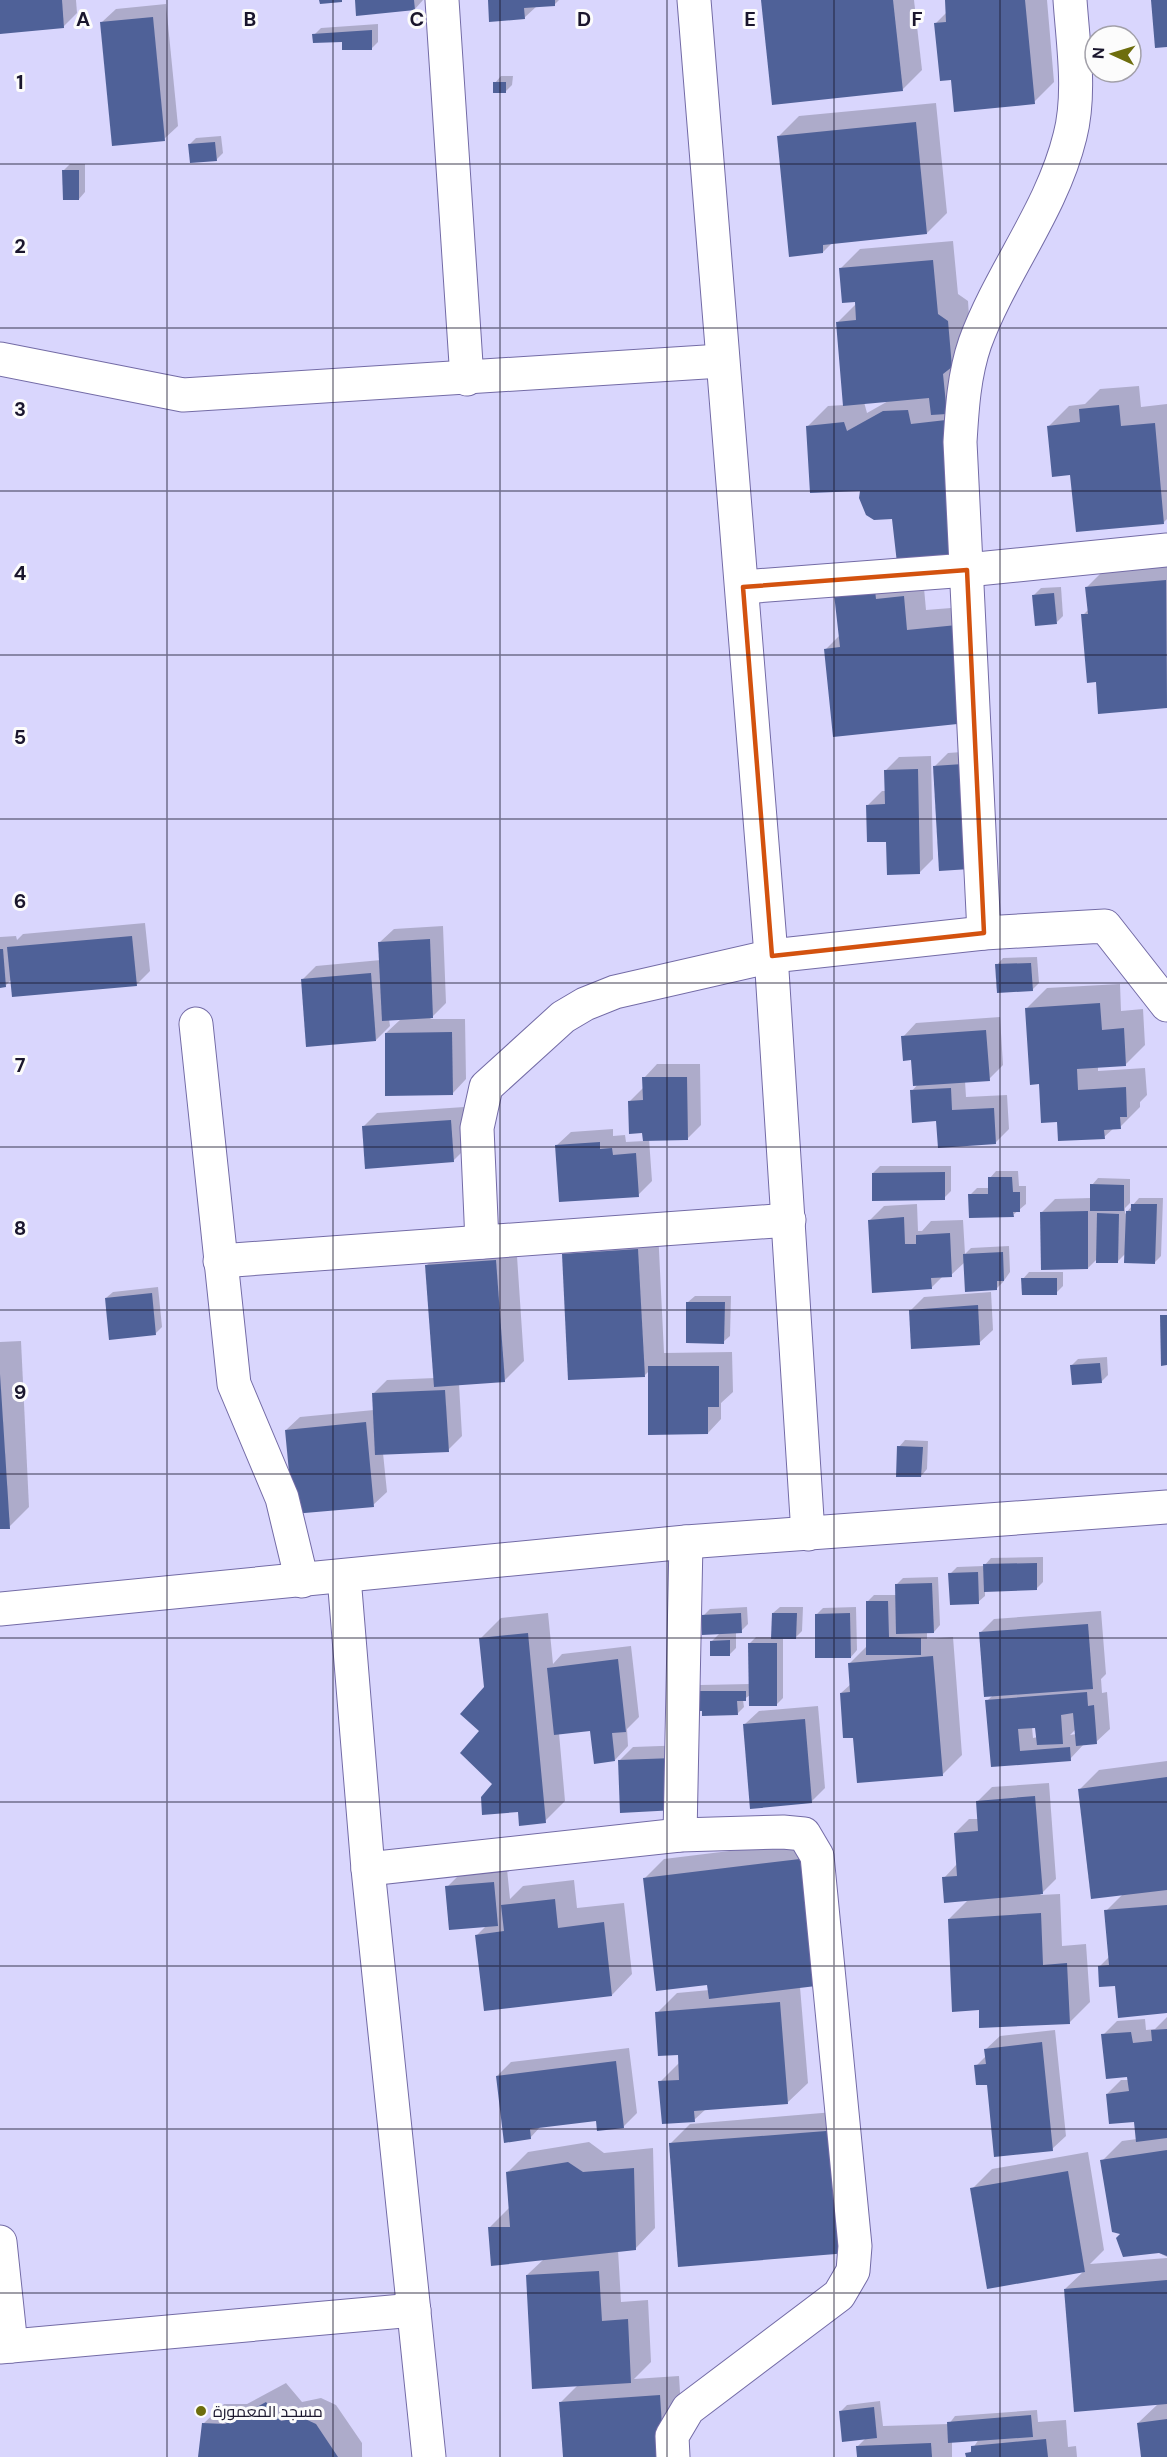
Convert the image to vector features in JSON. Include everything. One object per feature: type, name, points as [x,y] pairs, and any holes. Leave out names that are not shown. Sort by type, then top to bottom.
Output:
[{"type":"street","points":[[442,0],[467,379]]},
{"type":"street","points":[[694,0],[721,361],[743,587],[772,956],[808,1534]]},
{"type":"street","points":[[984,933],[960,442],[963,394],[975,344],[1056,178],[1071,135],[1075,82],[1070,0]]},
{"type":"street","points":[[0,359],[183,395],[467,379],[721,361]]},
{"type":"street","points":[[743,587],[967,570],[1167,550]]},
{"type":"street","points":[[482,1242],[477,1128],[486,1087],[563,1017],[585,1004],[615,992],[772,956],[984,933],[1105,926],[1167,1005]]},
{"type":"street","points":[[196,1024],[234,1384],[282,1498],[302,1581]]},
{"type":"street","points":[[220,1261],[789,1220]]},
{"type":"street","points":[[0,1609],[686,1542],[1167,1507]]},
{"type":"street","points":[[680,1835],[686,1542]]},
{"type":"street","points":[[344,1577],[368,1869],[429,2457]]},
{"type":"street","points":[[368,1869],[680,1835],[783,1832],[804,1834],[817,1856],[855,2246],[853,2271],[839,2295],[688,2409],[672,2436],[673,2457]]},
{"type":"street","points":[[0,2242],[6,2347],[414,2310]]},
{"type":"highlighted area","points":[[967,570],[984,933],[772,956],[743,587]]},
{"type":"building","points":[[0,0],[62,0],[64,28],[0,34]]},
{"type":"building","points":[[319,0],[342,0],[342,2],[320,4]]},
{"type":"building","points":[[355,0],[414,0],[415,10],[356,16]]},
{"type":"building","points":[[488,0],[555,0],[555,6],[524,8],[525,19],[489,22]]},
{"type":"building","points":[[761,0],[893,0],[903,91],[772,105]]},
{"type":"building","points":[[945,0],[1025,0],[1035,104],[954,112],[951,80],[940,81],[934,23],[946,22]]},
{"type":"building","points":[[1151,0],[1167,0],[1167,47],[1155,48]]},
{"type":"building","points":[[153,17],[165,141],[112,146],[100,22]]},
{"type":"building","points":[[372,30],[372,50],[342,50],[342,42],[313,43],[312,34]]},
{"type":"building","points":[[493,82],[506,82],[506,93],[493,93]]},
{"type":"building","points":[[916,122],[927,234],[823,245],[823,253],[789,257],[777,136]]},
{"type":"building","points":[[215,142],[217,161],[190,163],[188,144]]},
{"type":"building","points":[[62,170],[79,170],[79,200],[63,200]]},
{"type":"building","points":[[933,260],[938,314],[948,321],[952,367],[943,374],[947,414],[931,415],[929,398],[843,406],[836,322],[856,320],[855,302],[842,303],[839,268]]},
{"type":"building","points":[[1119,405],[1121,426],[1155,423],[1164,524],[1076,532],[1070,475],[1052,477],[1047,426],[1080,422],[1079,409]]},
{"type":"building","points":[[908,410],[911,424],[946,420],[959,557],[897,563],[892,519],[874,520],[866,515],[859,498],[860,491],[810,493],[806,426],[844,422],[847,431],[883,411]]},
{"type":"building","points":[[1166,580],[1167,708],[1098,714],[1096,682],[1087,683],[1081,614],[1088,614],[1085,587]]},
{"type":"building","points":[[874,581],[876,599],[904,596],[907,630],[957,625],[967,723],[833,737],[824,649],[840,647],[833,585]]},
{"type":"building","points":[[1054,593],[1057,624],[1035,626],[1032,595]]},
{"type":"building","points":[[963,764],[970,869],[939,871],[933,766]]},
{"type":"building","points":[[918,769],[920,874],[887,875],[886,842],[867,842],[866,805],[885,804],[884,770]]},
{"type":"building","points":[[132,936],[137,986],[12,997],[7,947]]},
{"type":"building","points":[[430,939],[433,1018],[382,1021],[378,942]]},
{"type":"building","points":[[0,949],[3,949],[6,987],[0,988]]},
{"type":"building","points":[[1031,963],[1033,991],[997,993],[995,964]]},
{"type":"building","points":[[371,973],[376,1041],[306,1047],[301,979]]},
{"type":"building","points":[[1100,1003],[1102,1030],[1124,1028],[1126,1066],[1077,1069],[1078,1090],[1126,1087],[1127,1117],[1120,1117],[1121,1129],[1104,1130],[1105,1139],[1058,1141],[1057,1122],[1041,1123],[1039,1084],[1030,1085],[1025,1008]]},
{"type":"building","points":[[986,1030],[990,1081],[913,1086],[911,1060],[903,1061],[901,1036]]},
{"type":"building","points":[[452,1032],[453,1095],[385,1096],[385,1033]]},
{"type":"building","points":[[642,1077],[687,1077],[688,1140],[643,1141],[642,1133],[629,1134],[628,1101],[643,1100]]},
{"type":"building","points":[[951,1088],[952,1110],[994,1108],[996,1144],[938,1148],[936,1121],[912,1123],[910,1090]]},
{"type":"building","points":[[451,1120],[454,1162],[365,1169],[362,1126]]},
{"type":"building","points":[[600,1142],[600,1149],[612,1148],[613,1155],[636,1153],[639,1197],[559,1202],[555,1145]]},
{"type":"building","points":[[945,1172],[945,1200],[872,1201],[872,1173]]},
{"type":"building","points":[[988,1177],[1012,1177],[1013,1192],[1020,1192],[1020,1212],[1013,1212],[1014,1217],[969,1218],[968,1194],[988,1194]]},
{"type":"building","points":[[1090,1184],[1124,1185],[1124,1211],[1090,1211]]},
{"type":"building","points":[[1131,1204],[1157,1204],[1155,1264],[1124,1263],[1126,1211],[1131,1211]]},
{"type":"building","points":[[1088,1211],[1088,1269],[1041,1270],[1040,1212]]},
{"type":"building","points":[[1097,1213],[1119,1214],[1118,1263],[1096,1263]]},
{"type":"building","points":[[904,1217],[905,1244],[916,1244],[916,1235],[950,1233],[952,1277],[931,1278],[932,1289],[872,1293],[868,1220]]},
{"type":"building","points":[[638,1249],[645,1377],[568,1380],[562,1254]]},
{"type":"building","points":[[1003,1252],[1004,1281],[997,1281],[997,1290],[965,1292],[963,1254]]},
{"type":"building","points":[[496,1260],[505,1382],[434,1387],[425,1265]]},
{"type":"building","points":[[1021,1278],[1057,1278],[1057,1295],[1022,1295]]},
{"type":"building","points":[[152,1293],[156,1335],[109,1340],[105,1298]]},
{"type":"building","points":[[686,1302],[725,1302],[724,1344],[686,1343]]},
{"type":"building","points":[[978,1305],[980,1345],[911,1349],[909,1310]]},
{"type":"building","points":[[1160,1315],[1167,1315],[1167,1365],[1161,1366]]},
{"type":"building","points":[[1100,1363],[1102,1383],[1072,1385],[1070,1365]]},
{"type":"building","points":[[648,1366],[719,1366],[719,1407],[708,1407],[708,1434],[648,1435]]},
{"type":"building","points":[[0,1374],[10,1529],[0,1529]]},
{"type":"building","points":[[445,1390],[449,1452],[375,1455],[372,1393]]},
{"type":"building","points":[[366,1422],[374,1507],[293,1514],[285,1430]]},
{"type":"building","points":[[897,1446],[923,1447],[921,1477],[896,1477]]},
{"type":"building","points":[[1037,1563],[1037,1590],[984,1592],[983,1564]]},
{"type":"building","points":[[978,1572],[979,1604],[950,1605],[948,1573]]},
{"type":"building","points":[[932,1583],[934,1633],[896,1634],[895,1584]]},
{"type":"building","points":[[866,1601],[888,1601],[889,1637],[921,1638],[921,1655],[866,1655]]},
{"type":"building","points":[[741,1613],[742,1633],[702,1635],[701,1615]]},
{"type":"building","points":[[772,1613],[797,1613],[796,1639],[771,1639]]},
{"type":"building","points":[[850,1613],[851,1658],[815,1658],[815,1614]]},
{"type":"building","points":[[1088,1624],[1093,1689],[984,1697],[979,1632]]},
{"type":"building","points":[[528,1633],[546,1823],[519,1826],[518,1812],[482,1815],[481,1797],[492,1784],[460,1753],[479,1731],[460,1714],[484,1687],[479,1638]]},
{"type":"building","points":[[730,1640],[730,1656],[710,1656],[710,1641]]},
{"type":"building","points":[[748,1643],[777,1643],[777,1706],[749,1706]]},
{"type":"building","points":[[933,1656],[943,1776],[857,1783],[853,1738],[843,1738],[840,1693],[850,1692],[848,1663]]},
{"type":"building","points":[[618,1659],[626,1732],[612,1733],[615,1761],[594,1764],[590,1731],[554,1735],[547,1668]]},
{"type":"building","points":[[692,1691],[746,1691],[746,1701],[737,1701],[738,1715],[702,1716],[702,1711],[692,1711]]},
{"type":"building","points":[[1087,1692],[1088,1706],[1094,1705],[1097,1744],[1076,1746],[1073,1713],[1061,1715],[1063,1744],[1037,1745],[1035,1728],[1018,1729],[1020,1751],[1070,1747],[1071,1761],[991,1767],[985,1700]]},
{"type":"building","points":[[805,1719],[812,1803],[750,1809],[743,1724]]},
{"type":"building","points":[[674,1758],[676,1810],[620,1813],[618,1760]]},
{"type":"building","points":[[1167,1777],[1167,1890],[1091,1899],[1078,1789]]},
{"type":"building","points":[[1035,1796],[1043,1894],[944,1903],[942,1877],[957,1876],[954,1833],[978,1831],[976,1801]]},
{"type":"building","points":[[800,1859],[816,1986],[709,1999],[707,1985],[656,1991],[643,1878]]},
{"type":"building","points":[[494,1882],[498,1926],[449,1930],[445,1886]]},
{"type":"building","points":[[555,1899],[558,1928],[604,1922],[612,1996],[484,2011],[475,1935],[504,1931],[501,1905]]},
{"type":"building","points":[[1167,1905],[1167,2013],[1118,2018],[1115,1986],[1099,1987],[1098,1966],[1109,1965],[1104,1910]]},
{"type":"building","points":[[1041,1913],[1043,1965],[1067,1963],[1070,2024],[979,2028],[979,2010],[952,2012],[948,1919]]},
{"type":"building","points":[[780,2002],[788,2104],[694,2111],[695,2122],[662,2124],[658,2081],[679,2080],[678,2055],[658,2056],[655,2012]]},
{"type":"building","points":[[1167,2029],[1167,2138],[1136,2142],[1134,2122],[1109,2124],[1106,2094],[1129,2091],[1127,2077],[1106,2079],[1101,2034],[1131,2032],[1133,2043],[1152,2041],[1151,2030]]},
{"type":"building","points":[[1042,2042],[1053,2151],[994,2157],[987,2085],[976,2085],[974,2065],[986,2064],[984,2049]]},
{"type":"building","points":[[616,2061],[624,2128],[597,2131],[596,2121],[530,2129],[531,2139],[504,2143],[496,2076]]},
{"type":"building","points":[[839,2130],[848,2253],[678,2267],[669,2143]]},
{"type":"building","points":[[1167,2150],[1167,2256],[1159,2253],[1123,2257],[1116,2238],[1120,2234],[1112,2232],[1100,2160]]},
{"type":"building","points":[[568,2162],[583,2172],[634,2168],[636,2250],[491,2266],[488,2227],[510,2227],[506,2172]]},
{"type":"building","points":[[1068,2171],[1085,2272],[987,2289],[970,2188]]},
{"type":"building","points":[[599,2271],[602,2321],[628,2319],[631,2383],[532,2389],[526,2275]]},
{"type":"building","points":[[1167,2280],[1167,2404],[1074,2412],[1064,2289]]},
{"type":"building","points":[[660,2395],[664,2457],[563,2457],[559,2402]]},
{"type":"building","points":[[266,2402],[281,2421],[301,2417],[316,2424],[338,2457],[198,2457],[202,2423],[225,2424]]},
{"type":"building","points":[[874,2407],[877,2438],[842,2442],[839,2411]]},
{"type":"building","points":[[1031,2415],[1033,2437],[948,2443],[947,2422]]},
{"type":"building","points":[[1167,2419],[1167,2457],[1141,2457],[1137,2423]]},
{"type":"building","points":[[1046,2439],[1048,2457],[966,2457],[965,2453],[971,2452],[971,2446]]},
{"type":"building","points":[[931,2443],[932,2457],[857,2457],[856,2446]]},
{"type":"place","name":"مسجد المعمورة","points":[[201,2411]]}]
